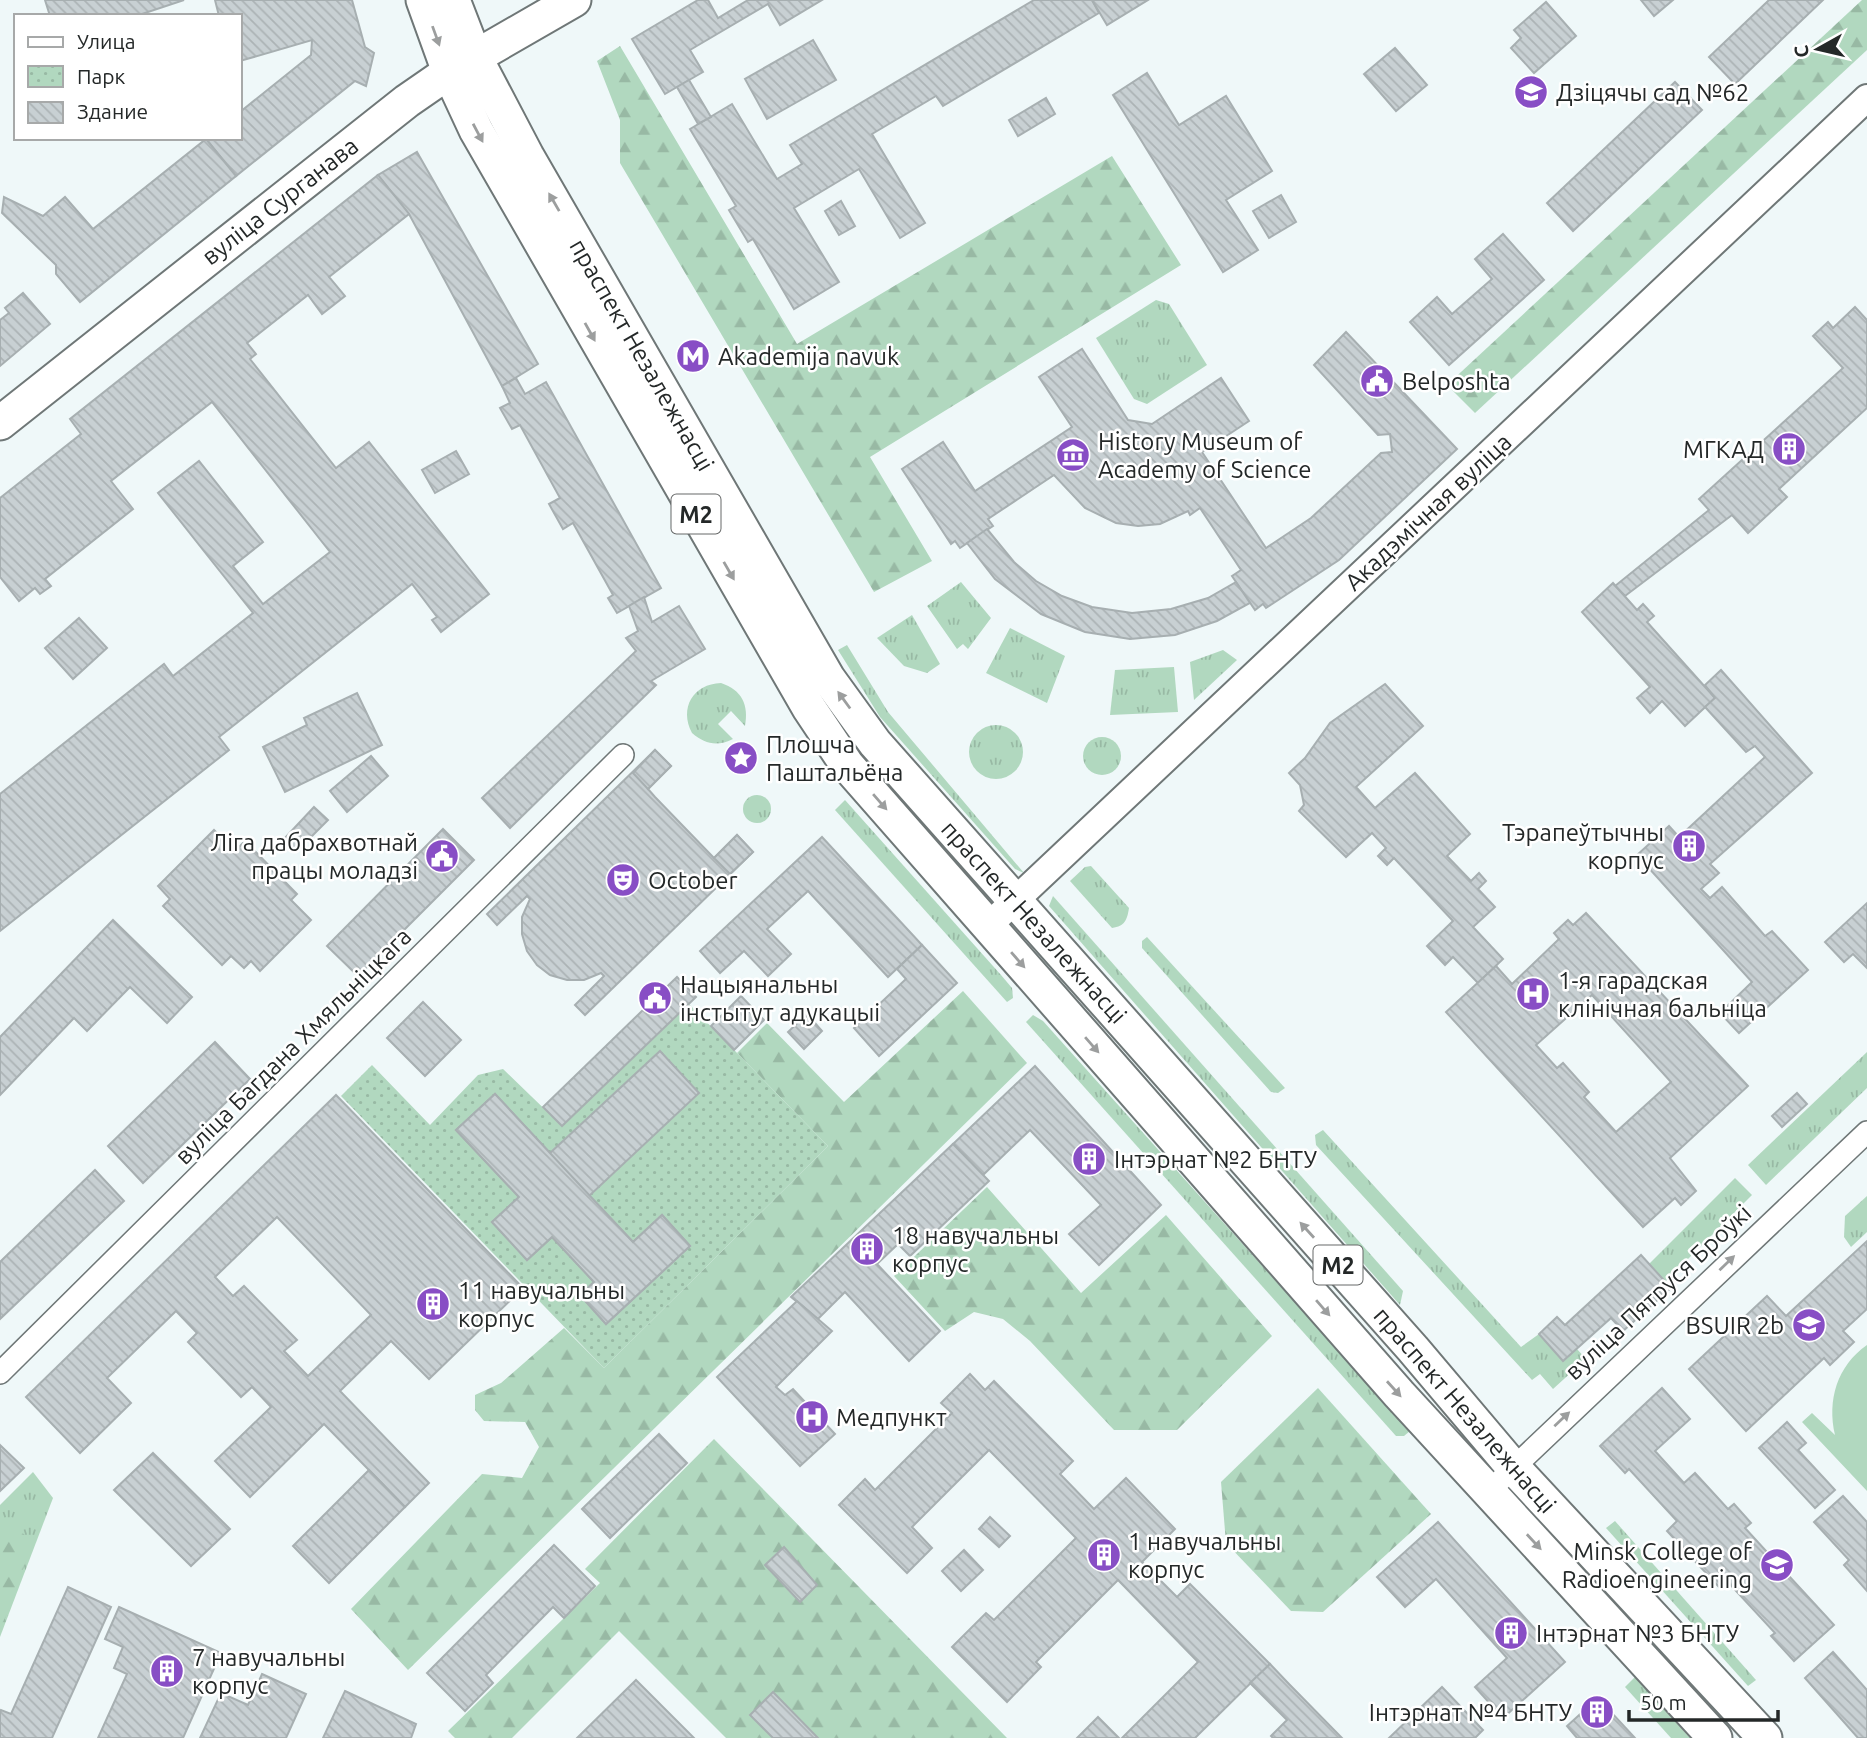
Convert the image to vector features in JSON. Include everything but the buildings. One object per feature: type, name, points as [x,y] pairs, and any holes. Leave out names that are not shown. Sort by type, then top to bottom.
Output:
[{"type":"main road","name":"праспект Незалежнасці","points":[[423,0],[462,65],[527,156],[828,678],[875,743],[1427,1365],[1512,1466],[1765,1738]]},
{"type":"main road","name":"праспект Незалежнасці","points":[[453,0],[462,65],[476,130],[585,324],[809,709],[847,765],[1488,1492],[1715,1738]]},
{"type":"main road","name":"вуліца Сурганава","points":[[0,423],[264,212],[462,65],[574,0]]},
{"type":"street","name":"Акадэмічная вуліца","points":[[988,926],[1867,98]]},
{"type":"street","name":"вуліца Багдана Хмяльніцкага","points":[[0,1373],[623,755]]},
{"type":"street","name":"вуліца Пятруся Броўкі","points":[[1488,1492],[1512,1466],[1867,1132]]},
{"type":"green space","points":[[1862,0],[1867,0],[1867,50],[1475,413],[1447,385]]},
{"type":"green space","points":[[620,46],[797,344],[1112,156],[1181,265],[870,457],[932,561],[874,592],[620,163],[620,120],[597,61]]},
{"type":"green space","points":[[1156,300],[1169,304],[1207,365],[1147,404],[1134,399],[1096,338]]},
{"type":"green space","points":[[961,582],[991,618],[968,649],[963,644],[957,649],[927,606]]},
{"type":"green space","points":[[912,615],[940,664],[927,673],[904,666],[877,638]]},
{"type":"green space","points":[[1010,628],[1065,656],[1047,703],[986,673]]},
{"type":"green space","points":[[847,645],[888,712],[1024,873],[1015,869],[880,717],[838,650]]},
{"type":"green space","points":[[1223,650],[1237,660],[1194,700],[1190,662]]},
{"type":"green space","points":[[1174,667],[1178,712],[1110,715],[1115,670]]},
{"type":"green space","points":[[721,683],[734,690],[742,699],[746,711],[745,726],[731,711],[718,724],[733,739],[711,743],[692,733],[688,724],[688,706],[696,693],[703,688]]},
{"type":"green space","points":[[996,725],[1015,733],[1023,752],[1015,771],[996,779],[977,771],[969,752],[977,733]]},
{"type":"green space","points":[[1102,737],[1115,743],[1121,756],[1115,769],[1102,775],[1089,769],[1083,756],[1089,743]]},
{"type":"green space","points":[[757,795],[767,799],[771,809],[767,819],[757,823],[747,819],[743,809],[747,799]]},
{"type":"green space","points":[[845,800],[1001,975],[1012,988],[1013,998],[1007,1002],[835,810]]},
{"type":"green space","points":[[1091,866],[1129,908],[1126,919],[1120,926],[1112,928],[1070,881],[1085,867]]},
{"type":"green space","points":[[1053,896],[1403,1291],[1400,1305],[1049,906]]},
{"type":"green space","points":[[1147,937],[1285,1088],[1278,1093],[1271,1092],[1142,948],[1142,941]]},
{"type":"green space","points":[[963,991],[1027,1063],[408,1670],[351,1609],[482,1474],[522,1478],[539,1447],[525,1422],[484,1421],[475,1410],[475,1395],[501,1383],[564,1328],[604,1368],[828,1146],[737,1053],[767,1023],[844,1102]]},
{"type":"green space","points":[[689,1004],[828,1146],[604,1368],[341,1096],[372,1065],[430,1125],[478,1075],[503,1069],[562,1126]]},
{"type":"green space","points":[[1033,1015],[1043,1021],[1410,1431],[1404,1436],[1396,1436],[1026,1022]]},
{"type":"green space","points":[[1867,1052],[1867,1088],[1766,1185],[1748,1165]]},
{"type":"green space","points":[[1323,1130],[1521,1347],[1539,1334],[1563,1361],[1577,1349],[1586,1359],[1553,1389],[1540,1374],[1532,1380],[1316,1145],[1315,1135]]},
{"type":"green space","points":[[1735,1178],[1752,1195],[1665,1282],[1649,1264]]},
{"type":"green space","points":[[987,1187],[1081,1293],[1166,1215],[1272,1336],[1177,1430],[1114,1430],[1030,1341],[1003,1319],[974,1312],[945,1331],[894,1276]]},
{"type":"green space","points":[[1867,1196],[1867,1232],[1851,1247],[1844,1237],[1845,1216]]},
{"type":"green space","points":[[1867,1345],[1867,1491],[1802,1422],[1812,1413],[1835,1435],[1832,1409],[1837,1385],[1848,1363]]},
{"type":"green space","points":[[1318,1388],[1431,1514],[1323,1612],[1291,1611],[1226,1543],[1221,1482]]},
{"type":"green space","points":[[714,1439],[1007,1738],[726,1738],[619,1631],[512,1738],[455,1738],[448,1731],[600,1583],[585,1569]]},
{"type":"green space","points":[[33,1472],[53,1498],[0,1637],[0,1505]]},
{"type":"green space","points":[[0,1517],[33,1542],[0,1632]]},
{"type":"green space","points":[[1615,1521],[1756,1680],[1748,1686],[1606,1528]]},
{"type":"green space","points":[[1635,1677],[1690,1738],[1671,1738],[1625,1687]]},
{"type":"place","name":"Дзіцячы сад №62","points":[[1531,92]]},
{"type":"place","name":"Akademija navuk","points":[[693,356]]},
{"type":"place","name":"Belposhta","points":[[1377,381]]},
{"type":"place","name":"МГКАД","points":[[1789,449]]},
{"type":"place","name":"History Museum of Academy of Science","points":[[1073,455]]},
{"type":"place","name":"Плошча Паштальёна","points":[[741,758]]},
{"type":"place","name":"Тэрапеўтычны корпус","points":[[1689,846]]},
{"type":"place","name":"Ліга дабрахвотнай працы моладзі","points":[[442,856]]},
{"type":"place","name":"October","points":[[623,880]]},
{"type":"place","name":"1-я гарадская клінічная бальніца","points":[[1533,994]]},
{"type":"place","name":"Нацыянальны інстытут адукацыі","points":[[655,998]]},
{"type":"place","name":"Інтэрнат №2 БНТУ","points":[[1089,1159]]},
{"type":"place","name":"18 навучальны корпус","points":[[867,1249]]},
{"type":"place","name":"11 навучальны корпус","points":[[433,1304]]},
{"type":"place","name":"BSUIR 2b","points":[[1809,1325]]},
{"type":"place","name":"Медпункт","points":[[812,1417]]},
{"type":"place","name":"1 навучальны корпус","points":[[1104,1555]]},
{"type":"place","name":"Minsk College of Radioengineering","points":[[1777,1565]]},
{"type":"place","name":"Інтэрнат №3 БНТУ","points":[[1511,1633]]},
{"type":"place","name":"7 навучальны корпус","points":[[167,1671]]},
{"type":"place","name":"Інтэрнат №4 БНТУ","points":[[1597,1712]]}]
